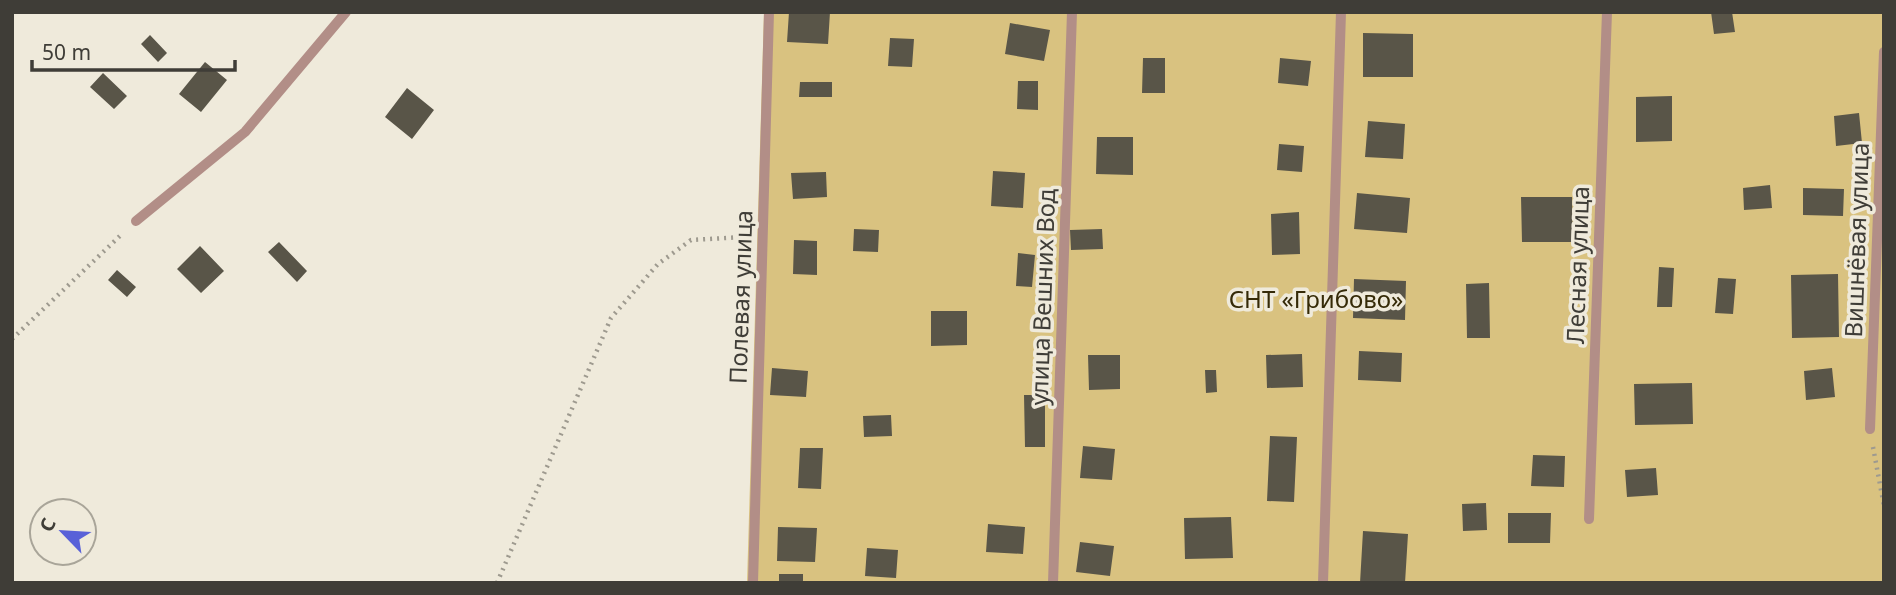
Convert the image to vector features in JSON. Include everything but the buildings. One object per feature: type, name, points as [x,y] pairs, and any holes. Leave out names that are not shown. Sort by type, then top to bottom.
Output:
[{"type":"lane","points":[[136,220],[245,132],[346,12]]},
{"type":"lane","name":"Полевая улица","points":[[753,583],[769,12]]},
{"type":"lane","name":"улица Вешних Вод","points":[[1054,583],[1072,12]]},
{"type":"lane","points":[[1323,583],[1341,12]]},
{"type":"lane","name":"Лесная улица","points":[[1589,519],[1607,12]]},
{"type":"lane","name":"Вишнёвая улица","points":[[1870,429],[1884,52]]},
{"type":"path","points":[[12,339],[136,220]]},
{"type":"path","points":[[497,583],[611,318],[658,264],[691,240],[725,240],[763,234]]},
{"type":"path","points":[[1870,429],[1884,506]]},
{"type":"green space","name":"СНТ «Грибово»","points":[[764,12],[1884,12],[1884,583],[747,583]]}]
